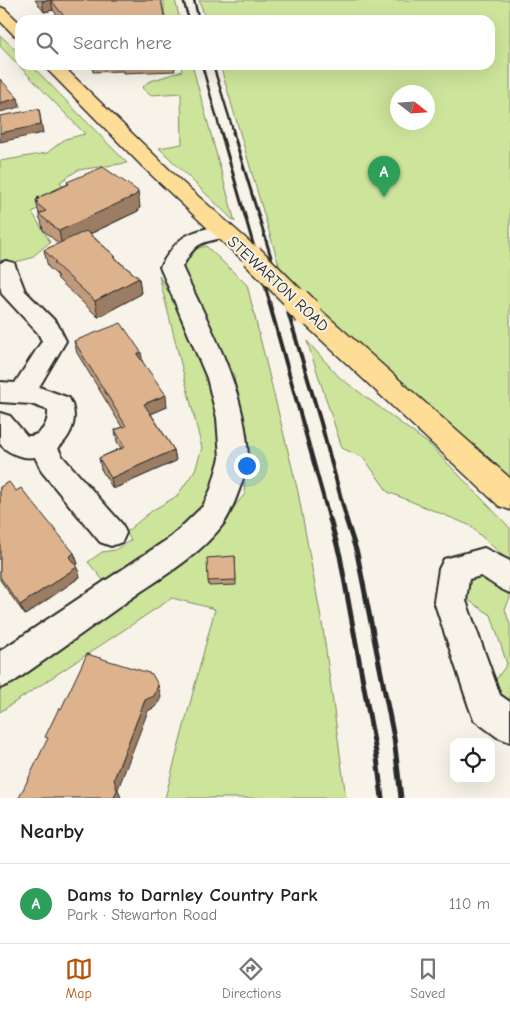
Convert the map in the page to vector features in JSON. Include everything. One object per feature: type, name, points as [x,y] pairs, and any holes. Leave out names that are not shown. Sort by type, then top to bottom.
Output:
[{"type":"main road","points":[[0,12],[15,27]]},
{"type":"main road","name":"STEWARTON ROAD","points":[[57,70],[135,149],[221,230],[252,256],[307,312],[510,497]]},
{"type":"street","points":[[0,671],[182,546],[214,514],[225,489],[234,458],[230,418],[220,378],[171,267],[181,249],[194,237],[221,230]]},
{"type":"street","points":[[0,423],[18,444],[33,447],[42,444],[57,431],[62,420],[60,405],[50,399],[11,393]]},
{"type":"street","points":[[42,444],[52,464],[111,533]]},
{"type":"street","points":[[510,579],[507,575],[484,562],[455,569],[450,602],[487,707],[510,724]]},
{"type":"lane","points":[[6,268],[14,294],[48,330],[54,341],[11,393]]},
{"type":"green space","points":[[164,0],[175,0],[179,15],[165,15]]},
{"type":"green space","points":[[199,0],[510,0],[510,498],[281,272],[221,70],[495,70],[495,15],[204,15]]},
{"type":"green space","points":[[0,35],[15,49],[15,62],[0,46]]},
{"type":"green space","points":[[23,70],[36,70],[127,163],[78,170],[60,182],[67,192],[32,212],[50,242],[31,258],[0,266],[0,161],[47,153],[65,139],[85,134]]},
{"type":"green space","points":[[193,70],[235,222],[159,148],[182,144],[181,93],[150,95],[142,88],[148,82],[182,71]]},
{"type":"green space","points":[[206,246],[247,285],[298,492],[323,629],[346,798],[165,798],[215,609],[172,598],[0,712],[0,688],[205,540],[245,494],[234,375],[179,268],[195,249]]},
{"type":"green space","points":[[159,276],[199,345],[223,404],[220,480],[203,514],[119,576],[103,580],[88,562],[102,552],[115,550],[131,540],[126,532],[153,510],[177,496],[195,470],[202,448]]},
{"type":"green space","points":[[307,341],[339,377],[430,445],[510,528],[510,562],[469,525],[388,492],[364,458],[342,448]]},
{"type":"green space","points":[[479,572],[510,590],[510,598],[505,609],[510,625],[510,706],[503,698],[495,681],[507,664],[491,615],[468,600],[463,592],[469,580]]},
{"type":"building","points":[[51,0],[161,0],[164,15],[63,15]]},
{"type":"building","points":[[0,79],[18,98],[0,103]]},
{"type":"building","points":[[39,109],[41,125],[0,133],[0,116]]},
{"type":"building","points":[[103,167],[138,191],[136,195],[59,231],[39,214],[46,211],[36,203],[38,202],[36,200],[39,199],[37,198],[69,184],[67,182]]},
{"type":"building","points":[[86,231],[115,256],[113,257],[139,278],[95,301],[54,263],[56,262],[44,250]]},
{"type":"building","points":[[121,323],[141,352],[137,354],[166,395],[144,404],[174,450],[111,478],[99,458],[125,447],[115,430],[126,426],[74,341]]},
{"type":"building","points":[[9,482],[16,491],[21,488],[74,553],[69,557],[77,567],[20,605],[0,577],[0,487]]},
{"type":"building","points":[[235,556],[236,580],[208,581],[207,558]]},
{"type":"building","points":[[87,654],[152,674],[158,685],[154,696],[145,700],[114,779],[117,790],[114,798],[19,798],[48,738],[45,737],[59,708],[61,709]]},
{"type":"railway","points":[[183,0],[188,15]]},
{"type":"railway","points":[[194,0],[198,15]]},
{"type":"railway","points":[[203,70],[221,133]]},
{"type":"railway","points":[[215,70],[234,133]]},
{"type":"railway","points":[[221,132],[270,303]]},
{"type":"railway","points":[[233,132],[285,303]]},
{"type":"railway","points":[[269,302],[330,521]]},
{"type":"railway","points":[[285,302],[321,423],[347,521]]},
{"type":"railway","points":[[330,519],[340,556],[377,758],[382,798]]},
{"type":"railway","points":[[346,519],[357,553],[394,738],[401,798]]},
{"type":"place","name":"Dams to Darnley Country Park","points":[[384,197]]}]
